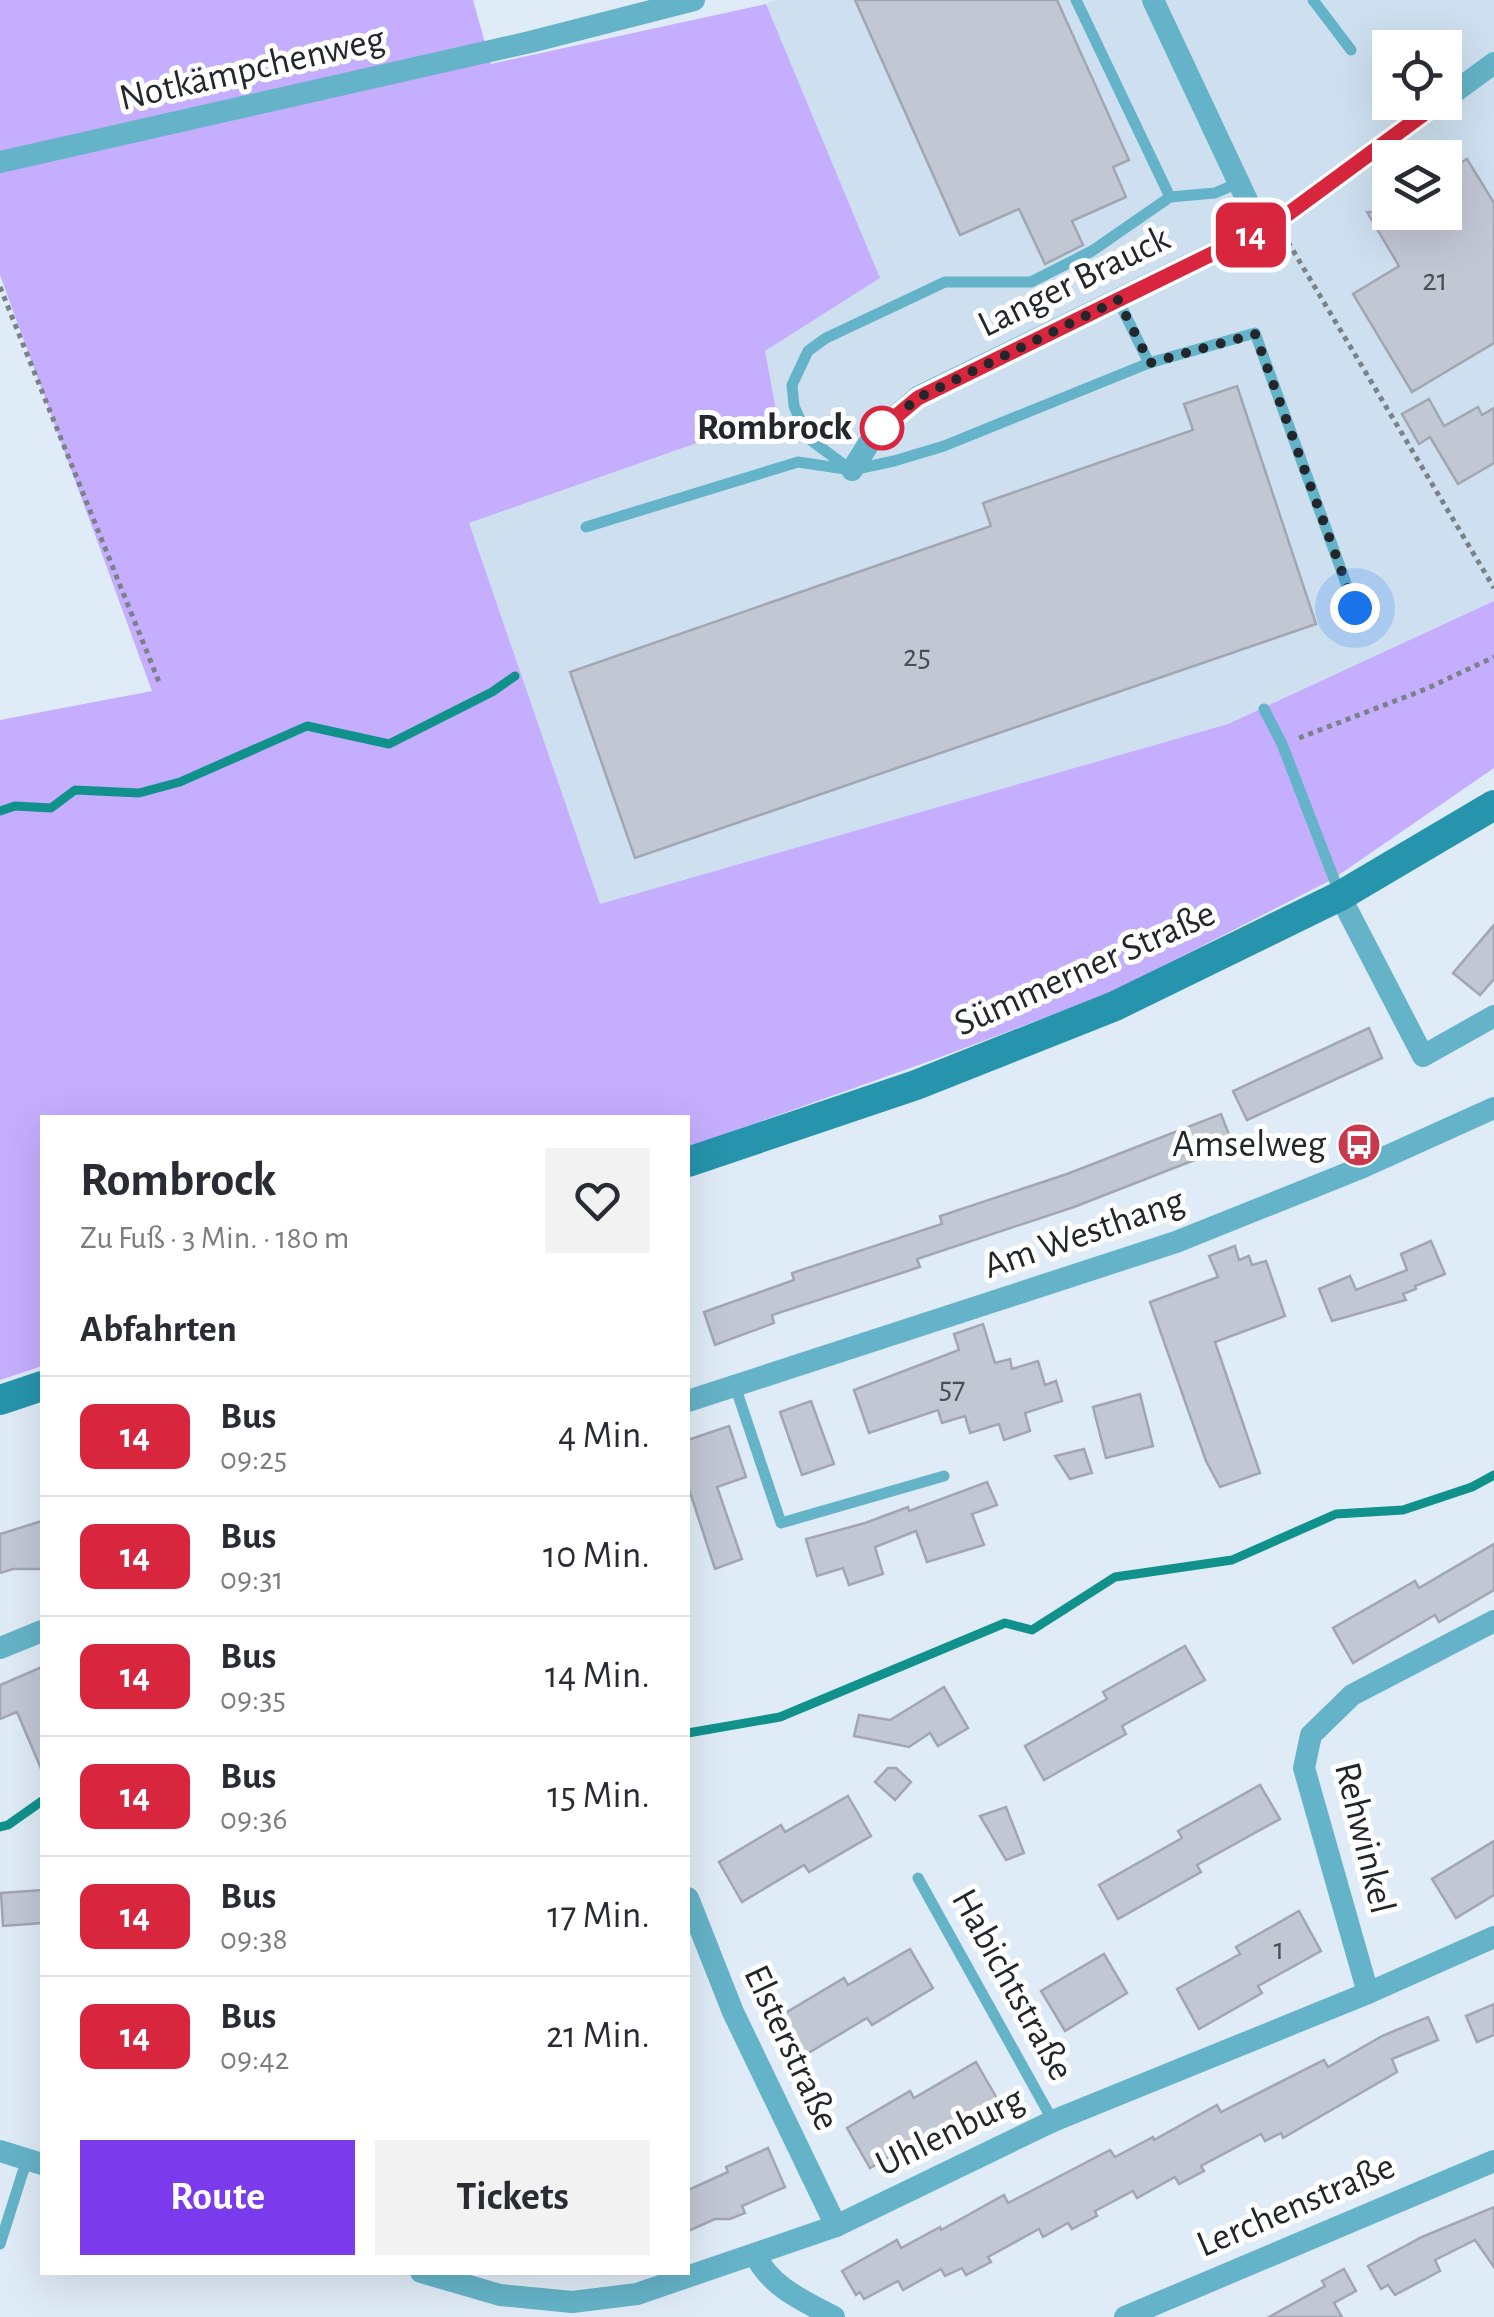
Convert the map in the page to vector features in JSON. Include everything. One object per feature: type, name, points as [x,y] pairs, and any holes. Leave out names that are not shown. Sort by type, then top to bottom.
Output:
[{"type":"main road","name":"Sümmerner Straße","points":[[690,1161],[916,1084],[1115,1006],[1340,896],[1494,804]]},
{"type":"main road","points":[[0,1400],[40,1387]]},
{"type":"street","name":"Notkämpchenweg","points":[[0,162],[530,42],[694,0]]},
{"type":"street","points":[[1153,0],[1238,183],[1269,226]]},
{"type":"street","name":"Langer Brauck","points":[[1462,86],[1494,63]]},
{"type":"street","name":"Langer Brauck","points":[[852,470],[875,434],[918,398],[1269,226],[1416,120]]},
{"type":"street","points":[[1340,896],[1424,1056],[1494,1016]]},
{"type":"street","name":"Am Westhang","points":[[690,1401],[1176,1242],[1363,1167],[1494,1108]]},
{"type":"street","name":"Rehwinkel","points":[[1368,1993],[1304,1768],[1311,1735],[1352,1695],[1494,1621]]},
{"type":"street","points":[[0,1648],[40,1632]]},
{"type":"street","name":"Elsterstraße","points":[[690,1903],[733,2012],[836,2226]]},
{"type":"street","name":"Uhlenburg","points":[[690,2272],[755,2255],[836,2226],[1053,2120],[1368,1993],[1494,1937]]},
{"type":"street","points":[[0,2151],[34,2162]]},
{"type":"street","name":"Lerchenstraße","points":[[1125,2317],[1494,2161]]},
{"type":"street","points":[[755,2255],[776,2284],[834,2317]]},
{"type":"street","name":"Uhlenburg","points":[[431,2275],[500,2296],[572,2302],[638,2294],[669,2278]]},
{"type":"lane","points":[[1076,0],[1170,197]]},
{"type":"lane","points":[[1313,0],[1350,50]]},
{"type":"lane","points":[[852,470],[808,438],[794,406],[792,385],[808,352],[826,338],[945,282],[1032,282],[1092,251],[1170,197],[1215,193],[1238,183]]},
{"type":"lane","points":[[1118,300],[1150,363]]},
{"type":"lane","points":[[586,528],[798,462],[852,470],[944,446],[1150,363],[1255,334],[1355,608]]},
{"type":"lane","points":[[1264,709],[1282,744],[1340,896]]},
{"type":"lane","points":[[735,1386],[781,1523],[944,1476]]},
{"type":"lane","name":"Habichtstraße","points":[[918,1878],[1053,2120]]},
{"type":"lane","points":[[0,2244],[34,2162]]},
{"type":"path","points":[[1269,226],[1494,588]]},
{"type":"path","points":[[0,288],[159,682]]},
{"type":"path","points":[[1282,744],[1426,689],[1494,657]]},
{"type":"shaded area","points":[[0,0],[473,0],[491,64],[766,4],[880,278],[765,351],[777,415],[469,523],[600,904],[1228,724],[1494,601],[1494,768],[1333,879],[1112,992],[690,1146],[690,1115],[40,1115],[40,1367],[0,1380],[0,720],[152,691],[0,275]]},
{"type":"shaded area","points":[[776,0],[1494,0],[1494,601],[1228,724],[600,905],[468,522],[777,415],[765,351],[879,278],[766,4]]},
{"type":"building","points":[[855,0],[1057,0],[1129,160],[1113,167],[1126,197],[1072,221],[1083,245],[1045,264],[1019,209],[960,235]]},
{"type":"building","points":[[1467,159],[1494,203],[1494,343],[1412,392],[1353,294],[1399,266],[1378,230],[1462,230],[1462,162]]},
{"type":"building","points":[[1237,386],[1316,624],[635,858],[570,672],[991,526],[983,503],[1193,430],[1184,404]]},
{"type":"building","points":[[1429,399],[1444,426],[1478,407],[1482,415],[1494,408],[1494,463],[1458,484],[1430,437],[1419,444],[1402,414]]},
{"type":"building","points":[[1494,925],[1494,979],[1480,995],[1453,973]]},
{"type":"building","points":[[1369,1028],[1382,1058],[1247,1120],[1233,1091]]},
{"type":"building","points":[[1221,1114],[1233,1145],[1074,1207],[917,1259],[920,1267],[772,1315],[774,1323],[715,1345],[704,1312],[794,1280],[792,1273],[942,1224],[940,1216],[1067,1174]]},
{"type":"building","points":[[1431,1241],[1445,1274],[1403,1294],[1406,1300],[1332,1321],[1319,1289],[1350,1276],[1356,1290],[1407,1270],[1401,1254]]},
{"type":"building","points":[[1235,1246],[1239,1260],[1249,1256],[1252,1265],[1266,1261],[1285,1316],[1215,1342],[1260,1473],[1220,1487],[1206,1461],[1150,1302],[1218,1277],[1209,1256]]},
{"type":"building","points":[[983,1324],[995,1363],[1010,1359],[1012,1369],[1038,1361],[1045,1385],[1056,1381],[1062,1401],[1025,1413],[1030,1431],[1004,1440],[999,1424],[970,1433],[965,1416],[942,1423],[938,1410],[869,1433],[854,1390],[959,1350],[954,1334]]},
{"type":"building","points":[[1140,1394],[1153,1446],[1106,1458],[1093,1407]]},
{"type":"building","points":[[811,1401],[834,1464],[802,1475],[780,1412]]},
{"type":"building","points":[[729,1426],[746,1477],[717,1487],[742,1559],[715,1569],[690,1492],[690,1439]]},
{"type":"building","points":[[1084,1449],[1092,1473],[1070,1479],[1055,1456]]},
{"type":"building","points":[[987,1482],[997,1505],[972,1514],[984,1545],[927,1562],[916,1531],[875,1547],[883,1574],[849,1585],[843,1568],[817,1576],[806,1539],[908,1507],[909,1511]]},
{"type":"building","points":[[40,1522],[40,1569],[0,1573],[0,1534]]},
{"type":"building","points":[[1494,1544],[1494,1590],[1439,1622],[1435,1615],[1353,1663],[1333,1628],[1415,1581],[1419,1588]]},
{"type":"building","points":[[1185,1646],[1205,1680],[1122,1726],[1126,1734],[1044,1780],[1025,1746],[1107,1699],[1103,1692]]},
{"type":"building","points":[[40,1668],[40,1766],[17,1712],[0,1719],[0,1685]]},
{"type":"building","points":[[944,1687],[968,1728],[938,1746],[930,1733],[909,1747],[854,1736],[859,1715],[890,1720]]},
{"type":"building","points":[[888,1768],[896,1768],[911,1782],[895,1800],[875,1782]]},
{"type":"building","points":[[1260,1785],[1280,1819],[1197,1865],[1201,1872],[1118,1919],[1099,1885],[1182,1838],[1178,1831]]},
{"type":"building","points":[[848,1796],[871,1836],[809,1872],[804,1865],[742,1902],[719,1862],[781,1825],[785,1832]]},
{"type":"building","points":[[1006,1807],[1024,1853],[1006,1860],[980,1816]]},
{"type":"building","points":[[1494,1841],[1494,1895],[1456,1918],[1432,1879]]},
{"type":"building","points":[[40,1890],[40,1923],[3,1926],[1,1893]]},
{"type":"building","points":[[1299,1911],[1321,1951],[1258,1986],[1262,1993],[1199,2029],[1177,1989],[1240,1954],[1236,1947]]},
{"type":"building","points":[[910,1949],[933,1988],[872,2025],[867,2018],[805,2055],[782,2015],[844,1978],[848,1985]]},
{"type":"building","points":[[1104,1954],[1127,1993],[1065,2031],[1041,1991]]},
{"type":"building","points":[[1494,2004],[1494,2035],[1477,2042],[1466,2016]]},
{"type":"building","points":[[1428,2017],[1438,2040],[1392,2059],[1397,2072],[1283,2138],[1281,2133],[1265,2141],[1261,2134],[1201,2166],[1204,2171],[1179,2184],[1175,2177],[1137,2198],[1133,2191],[1095,2211],[1097,2216],[1072,2229],[1068,2223],[1043,2237],[1039,2229],[988,2257],[991,2262],[966,2275],[962,2268],[945,2276],[941,2269],[903,2290],[898,2281],[864,2299],[860,2292],[856,2295],[842,2271],[897,2240],[901,2248],[1004,2195],[1008,2203],[1110,2150],[1115,2157],[1217,2105],[1221,2112],[1324,2060],[1328,2067],[1382,2036]]},
{"type":"building","points":[[976,2062],[999,2102],[937,2138],[933,2131],[870,2168],[847,2128],[910,2091],[914,2098]]},
{"type":"building","points":[[768,2148],[785,2187],[742,2206],[745,2213],[715,2219],[690,2230],[690,2189],[728,2172],[726,2167]]},
{"type":"building","points":[[1494,2207],[1494,2267],[1475,2240],[1435,2260],[1440,2271],[1395,2295],[1388,2285],[1381,2289],[1368,2266],[1422,2237]]},
{"type":"building","points":[[1344,2269],[1356,2291],[1334,2303],[1342,2317],[1269,2317],[1325,2286],[1322,2281]]},
{"type":"waterway","points":[[0,811],[15,806],[51,808],[75,790],[139,793],[180,782],[307,726],[389,744],[492,692],[515,676]]},
{"type":"waterway","points":[[690,1733],[780,1717],[1005,1623],[1032,1630],[1115,1577],[1232,1560],[1336,1514],[1403,1510],[1472,1487],[1494,1475]]},
{"type":"waterway","points":[[0,1827],[40,1802]]},
{"type":"bus line","name":"14","points":[[875,434],[918,398],[1277,222],[1416,120]]},
{"type":"place","name":"Rombrock","points":[[882,428]]},
{"type":"place","name":"Amselweg","points":[[1359,1145]]},
{"type":"route","points":[[882,428],[875,434],[918,398],[1118,300],[1150,363],[1255,334],[1355,608]]}]
